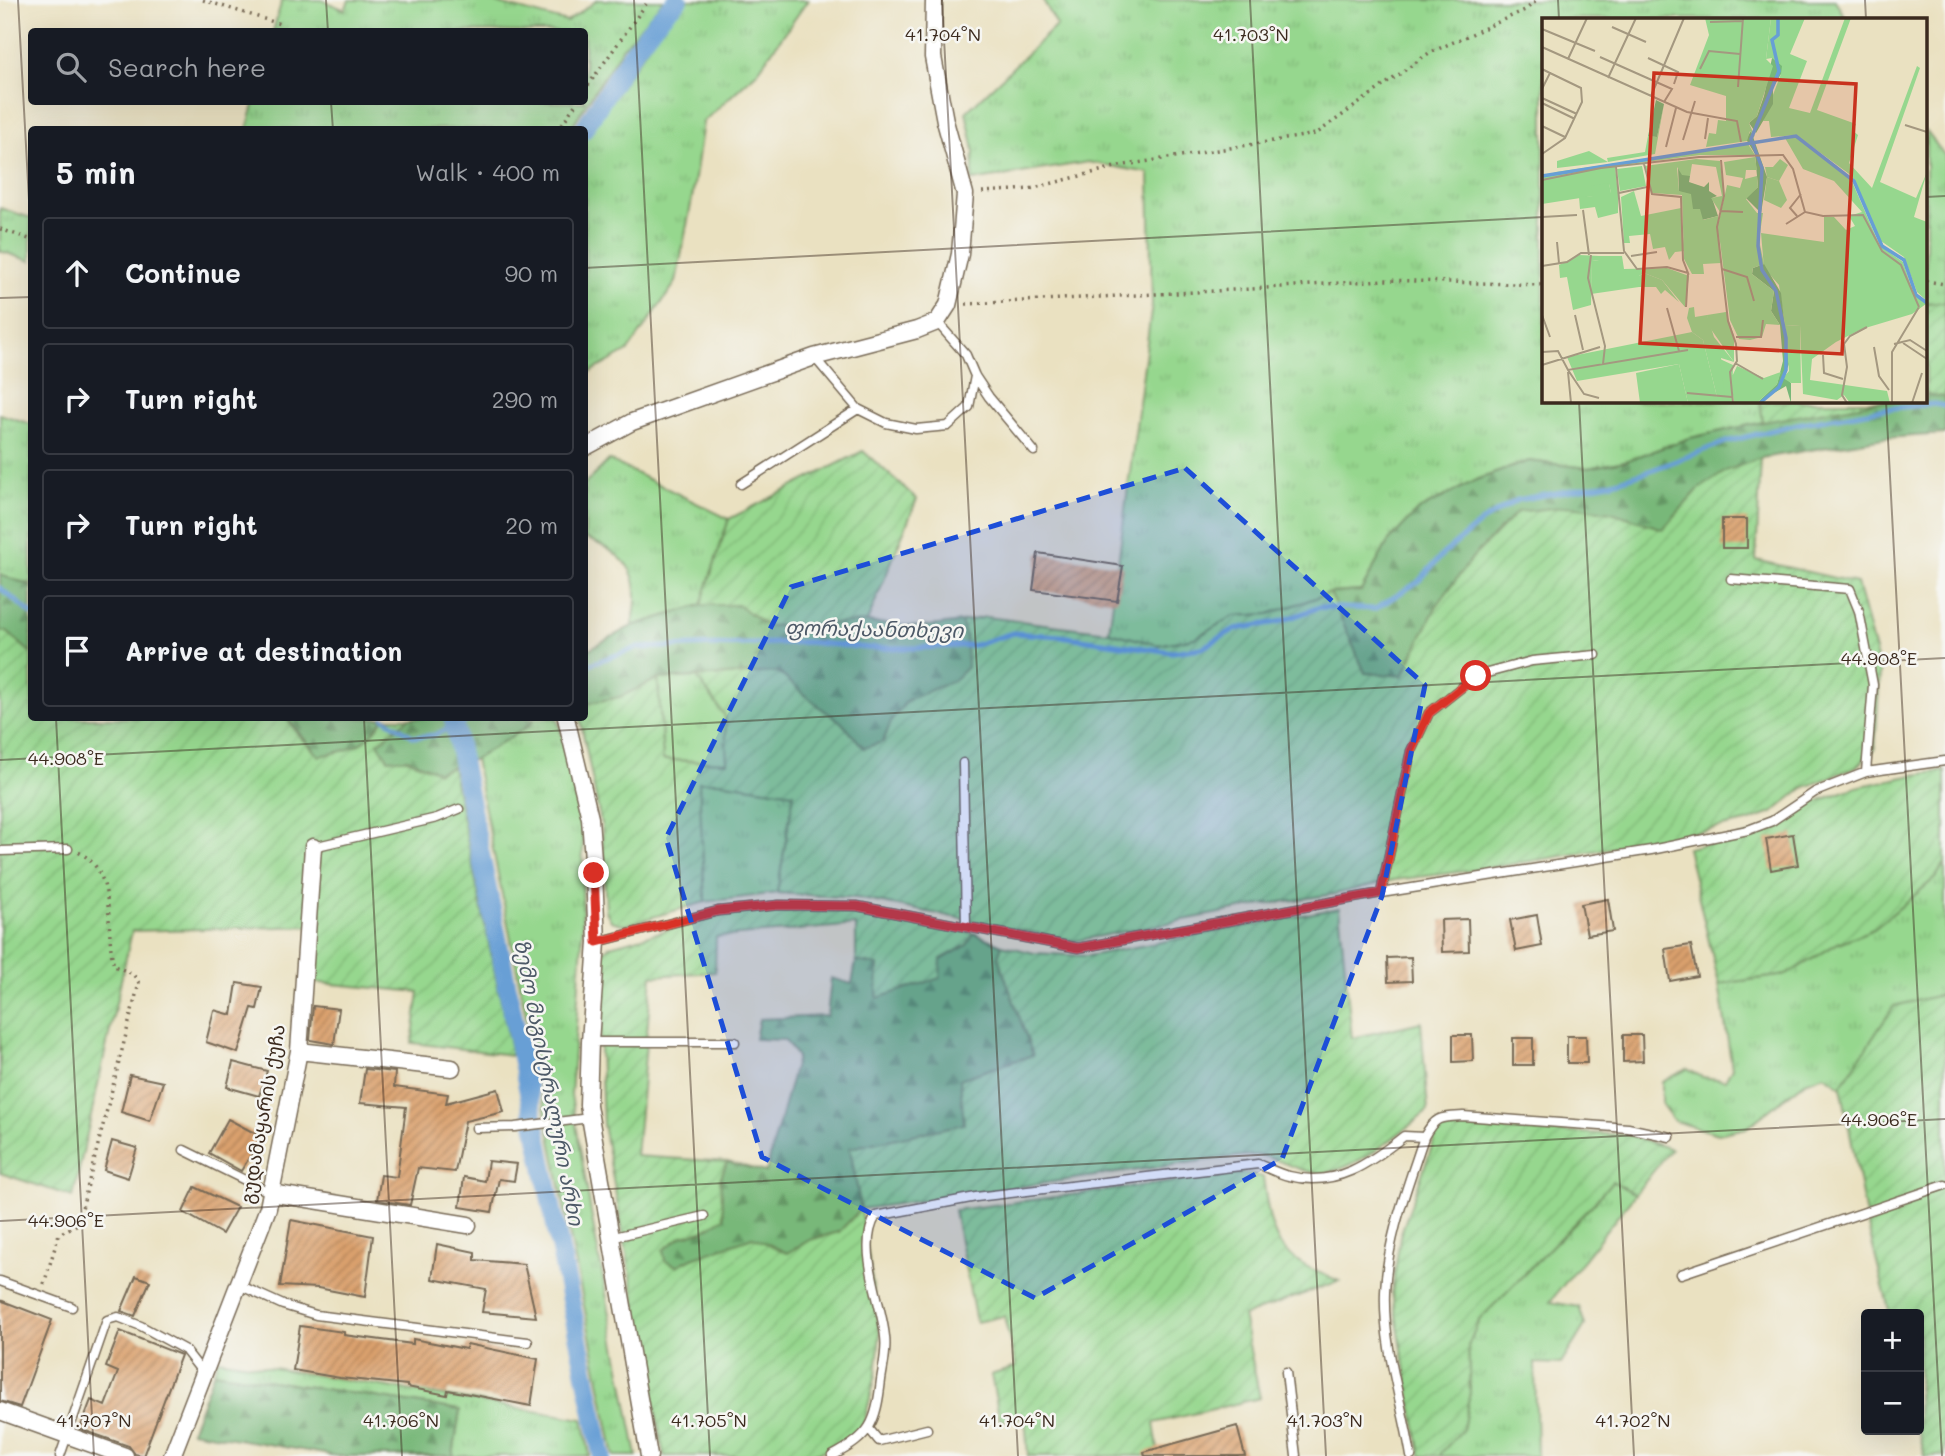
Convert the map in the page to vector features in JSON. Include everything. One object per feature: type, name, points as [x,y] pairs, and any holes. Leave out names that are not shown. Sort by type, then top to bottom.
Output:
[{"type":"street","points":[[588,446],[632,422],[814,357],[917,330],[937,321],[948,305],[960,254],[965,194],[945,121],[933,57],[934,0]]},
{"type":"street","points":[[567,721],[590,818],[597,942],[588,1105],[583,1119],[610,1238],[649,1456]]},
{"type":"street","name":"გუდამაყარის ქუჩა","points":[[172,1456],[268,1208],[299,1051],[313,847]]},
{"type":"street","points":[[299,1051],[452,1068]]},
{"type":"street","points":[[271,1193],[468,1225]]},
{"type":"street","points":[[0,1411],[125,1456]]},
{"type":"lane","points":[[937,321],[966,355],[975,376],[989,397],[1034,451]]},
{"type":"lane","points":[[814,357],[858,408],[886,423],[916,429],[948,426],[969,407],[975,376]]},
{"type":"lane","points":[[741,484],[858,408]]},
{"type":"lane","points":[[1731,579],[1850,589],[1859,611],[1873,685],[1866,772]]},
{"type":"lane","points":[[1381,893],[1411,751],[1429,713],[1476,676],[1532,661],[1596,655]]},
{"type":"lane","points":[[597,942],[718,911],[779,905],[857,906],[1078,948],[1381,893],[1651,850],[1748,830],[1772,821],[1815,792],[1866,772],[1945,761]]},
{"type":"lane","points":[[963,763],[966,927]]},
{"type":"lane","points":[[313,847],[437,818],[459,809]]},
{"type":"lane","points":[[0,851],[68,849]]},
{"type":"lane","points":[[590,1042],[735,1042]]},
{"type":"lane","points":[[1411,1456],[1387,1338],[1385,1292],[1395,1224],[1423,1137],[1430,1124],[1439,1118],[1463,1116],[1628,1128],[1670,1137]]},
{"type":"lane","points":[[476,1128],[515,1127],[583,1119]]},
{"type":"lane","points":[[832,1456],[854,1445],[870,1430],[880,1392],[886,1339],[868,1247],[870,1225],[876,1216],[976,1197],[1258,1164],[1290,1177],[1332,1179],[1376,1158],[1404,1136],[1423,1137]]},
{"type":"lane","points":[[184,1150],[271,1193]]},
{"type":"lane","points":[[1681,1275],[1945,1185]]},
{"type":"lane","points":[[610,1238],[704,1216]]},
{"type":"lane","points":[[0,1281],[72,1307]]},
{"type":"lane","points":[[239,1285],[283,1305],[316,1315],[528,1342]]},
{"type":"lane","points":[[60,1456],[107,1320],[112,1317],[141,1326],[185,1350],[204,1374]]},
{"type":"lane","points":[[1286,1372],[1296,1456]]},
{"type":"lane","points":[[870,1430],[879,1441],[927,1429]]},
{"type":"path","points":[[203,0],[281,24]]},
{"type":"path","points":[[588,85],[649,0]]},
{"type":"path","points":[[965,194],[1030,189],[1119,166],[1317,134],[1429,52],[1525,10],[1538,0]]},
{"type":"path","points":[[561,126],[575,105]]},
{"type":"path","points":[[0,229],[28,239]]},
{"type":"path","points":[[948,305],[1384,280],[1542,285]]},
{"type":"path","points":[[1927,282],[1945,284]]},
{"type":"path","points":[[41,1296],[59,1234],[78,1224],[139,983],[133,974],[114,966],[104,881],[98,868],[81,854],[68,849]]},
{"type":"highlighted area","points":[[1185,468],[1425,685],[1382,896],[1282,1159],[1035,1298],[762,1157],[666,838],[791,587]]},
{"type":"green space","points":[[282,0],[322,0],[345,10],[349,0],[485,0],[567,22],[597,0],[664,0],[623,47],[588,101],[588,28],[274,28]]},
{"type":"green space","points":[[687,0],[808,0],[757,72],[703,122],[676,282],[628,351],[588,373],[588,135],[672,11]]},
{"type":"green space","points":[[1043,0],[1835,0],[1845,18],[1542,18],[1542,402],[1760,402],[1763,422],[1690,438],[1625,461],[1588,468],[1529,461],[1476,480],[1417,511],[1388,542],[1361,591],[1330,593],[1269,614],[1234,616],[1195,638],[1158,645],[1109,632],[1152,304],[1149,173],[1088,162],[972,181],[974,150],[966,112],[1057,25]]},
{"type":"green space","points":[[254,105],[586,105],[572,126],[248,126]]},
{"type":"green space","points":[[1927,132],[1945,156],[1945,302],[1927,303]]},
{"type":"green space","points":[[0,208],[28,217],[28,260],[0,251]]},
{"type":"green space","points":[[1945,302],[1945,397],[1927,394],[1927,303]]},
{"type":"green space","points":[[1927,394],[1945,397],[1945,434],[1884,438],[1761,458],[1699,489],[1663,529],[1611,512],[1517,512],[1473,557],[1436,607],[1403,676],[1365,673],[1330,593],[1361,591],[1388,542],[1417,511],[1476,480],[1529,461],[1588,468],[1625,461],[1690,438],[1809,412],[1874,402],[1927,402]]},
{"type":"green space","points":[[1760,402],[1875,402],[1763,422]]},
{"type":"green space","points":[[0,414],[28,423],[28,584],[0,575]]},
{"type":"green space","points":[[863,451],[917,499],[867,622],[768,626],[738,605],[701,605],[729,519]]},
{"type":"green space","points":[[1761,458],[1756,560],[1857,583],[1880,671],[1875,749],[1856,767],[1803,788],[1772,813],[1747,822],[1637,844],[1395,880],[1335,894],[1261,905],[1075,941],[857,898],[777,893],[794,793],[719,782],[699,782],[705,902],[625,925],[611,921],[606,911],[602,828],[581,721],[588,721],[588,703],[620,697],[658,679],[663,760],[727,762],[725,716],[697,677],[778,672],[841,722],[864,748],[883,742],[892,720],[907,700],[953,681],[967,667],[966,637],[961,622],[986,617],[1109,632],[1159,645],[1195,638],[1234,616],[1269,614],[1330,593],[1365,673],[1403,676],[1436,607],[1473,557],[1517,512],[1571,506],[1611,512],[1663,529],[1699,489],[1728,470]]},
{"type":"green space","points":[[609,460],[729,519],[701,605],[632,626],[636,594],[635,581],[630,570],[613,552],[588,539],[588,481]]},
{"type":"green space","points":[[0,575],[28,584],[28,650],[7,632],[0,631]]},
{"type":"green space","points":[[701,605],[738,605],[768,626],[867,622],[921,627],[961,622],[966,637],[968,667],[953,681],[907,700],[892,720],[883,742],[864,748],[841,722],[778,672],[658,679],[620,697],[588,703],[588,649],[632,626]]},
{"type":"green space","points":[[0,631],[7,632],[28,650],[28,721],[288,721],[319,756],[357,746],[371,735],[382,721],[405,721],[378,743],[388,759],[407,759],[438,772],[452,767],[512,1055],[412,1043],[419,992],[310,982],[316,926],[132,931],[73,1197],[0,1173]]},
{"type":"green space","points":[[697,677],[725,716],[728,762],[663,760],[658,679]]},
{"type":"green space","points":[[289,721],[382,721],[371,735],[357,746],[319,756]]},
{"type":"green space","points":[[405,721],[532,721],[475,759],[438,772],[407,759],[388,759],[378,743]]},
{"type":"green space","points":[[532,721],[558,721],[573,774],[583,825],[582,942],[571,1095],[637,1456],[614,1456],[475,759]]},
{"type":"green space","points":[[1945,771],[1945,863],[1935,878],[1874,929],[1838,943],[1786,975],[1719,984],[1687,848],[1770,831],[1818,801],[1856,787]]},
{"type":"green space","points":[[698,782],[719,782],[794,793],[777,893],[705,902]]},
{"type":"green space","points":[[1945,863],[1945,994],[1894,1007],[1841,1086],[1824,1075],[1805,1082],[1746,1128],[1718,1134],[1674,1121],[1662,1105],[1662,1082],[1687,1069],[1702,1077],[1725,1080],[1732,1068],[1719,984],[1786,975],[1838,943],[1874,929],[1935,878]]},
{"type":"green space","points":[[1339,908],[1352,1038],[1421,1022],[1428,1111],[1378,1149],[1334,1171],[1314,1172],[1264,1156],[1246,1155],[861,1209],[850,1148],[964,1124],[960,1079],[1033,1055],[998,957],[1002,945],[1034,953],[1088,956]]},
{"type":"green space","points":[[842,911],[974,933],[967,945],[941,959],[940,978],[877,998],[878,965],[856,961],[856,925],[716,937],[715,972],[652,976],[636,1156],[727,1162],[720,1179],[724,1218],[702,1231],[682,1236],[663,1250],[665,1261],[677,1266],[692,1258],[753,1237],[787,1253],[810,1240],[839,1232],[861,1209],[880,1334],[876,1374],[864,1423],[850,1442],[808,1456],[664,1456],[603,1125],[600,1048],[603,951],[610,946],[714,917],[745,913]]},
{"type":"green space","points":[[974,933],[1002,945],[998,957],[1033,1055],[960,1079],[965,1124],[850,1148],[861,1209],[839,1232],[810,1240],[787,1253],[753,1237],[692,1258],[677,1266],[665,1261],[663,1250],[682,1236],[702,1231],[724,1218],[720,1179],[727,1162],[766,1172],[797,1057],[785,1040],[755,1039],[759,1019],[827,1016],[831,978],[852,984],[856,961],[878,964],[877,997],[967,945]]},
{"type":"green space","points":[[1945,994],[1945,1456],[1925,1456],[1919,1435],[1924,1435],[1924,1309],[1889,1309],[1868,1227],[1841,1086],[1894,1006]]},
{"type":"green space","points":[[1439,1127],[1630,1135],[1671,1149],[1635,1194],[1612,1181],[1594,1203],[1479,1320],[1468,1346],[1470,1392],[1463,1429],[1441,1456],[1421,1456],[1392,1293],[1400,1236]]},
{"type":"green space","points":[[1244,1173],[1263,1177],[1274,1232],[1289,1255],[1339,1281],[1243,1316],[1260,1398],[1154,1423],[1159,1456],[1028,1456],[1025,1416],[1000,1421],[991,1375],[1016,1367],[1004,1316],[976,1322],[954,1210]]},
{"type":"green space","points":[[1612,1180],[1635,1194],[1550,1302],[1579,1307],[1585,1325],[1561,1364],[1535,1363],[1537,1456],[1441,1456],[1440,1453],[1463,1429],[1470,1392],[1468,1346],[1479,1320],[1594,1203]]},
{"type":"green space","points":[[218,1359],[583,1419],[590,1456],[453,1456],[460,1410],[214,1372]]},
{"type":"green space","points":[[214,1372],[460,1410],[453,1456],[336,1456],[191,1431]]},
{"type":"building","points":[[1722,519],[1747,519],[1747,548],[1722,548]]},
{"type":"building","points":[[1038,553],[1123,566],[1117,601],[1033,590]]},
{"type":"building","points":[[1793,834],[1798,865],[1771,870],[1766,839]]},
{"type":"building","points":[[1608,899],[1613,931],[1587,935],[1581,904]]},
{"type":"building","points":[[1537,915],[1542,946],[1516,951],[1510,920]]},
{"type":"building","points":[[1468,919],[1469,951],[1442,952],[1441,920]]},
{"type":"building","points":[[1691,945],[1697,976],[1670,981],[1665,949]]},
{"type":"building","points":[[1411,957],[1412,981],[1388,982],[1387,958]]},
{"type":"building","points":[[237,983],[262,987],[257,1009],[252,1008],[238,1053],[206,1042],[214,1010],[232,1015]]},
{"type":"building","points":[[313,1006],[339,1009],[334,1044],[310,1040]]},
{"type":"building","points":[[1453,1035],[1472,1035],[1473,1061],[1453,1062]]},
{"type":"building","points":[[1623,1035],[1642,1035],[1643,1061],[1623,1062]]},
{"type":"building","points":[[1567,1036],[1586,1036],[1587,1063],[1567,1063]]},
{"type":"building","points":[[1513,1038],[1533,1038],[1533,1065],[1513,1065]]},
{"type":"building","points":[[233,1062],[267,1071],[259,1096],[227,1087]]},
{"type":"building","points":[[365,1069],[395,1072],[394,1087],[448,1094],[446,1103],[498,1089],[504,1112],[465,1121],[455,1172],[418,1168],[410,1205],[377,1200],[381,1175],[397,1177],[406,1107],[360,1103]]},
{"type":"building","points":[[130,1075],[163,1082],[150,1121],[121,1112]]},
{"type":"building","points":[[228,1119],[262,1137],[241,1171],[209,1153]]},
{"type":"building","points":[[112,1141],[137,1148],[128,1178],[104,1170]]},
{"type":"building","points":[[488,1161],[517,1164],[514,1181],[499,1179],[492,1212],[460,1207],[464,1177],[485,1181]]},
{"type":"building","points":[[195,1187],[237,1207],[222,1234],[183,1212]]},
{"type":"building","points":[[291,1220],[373,1236],[365,1297],[318,1288],[280,1286]]},
{"type":"building","points":[[437,1244],[475,1252],[475,1260],[524,1264],[536,1317],[482,1312],[486,1289],[432,1279]]},
{"type":"building","points":[[136,1276],[150,1281],[135,1316],[121,1311]]},
{"type":"building","points":[[0,1300],[52,1320],[20,1407],[0,1401]]},
{"type":"building","points":[[300,1326],[413,1344],[413,1339],[466,1349],[467,1344],[538,1359],[531,1406],[448,1390],[447,1395],[407,1385],[293,1370]]},
{"type":"building","points":[[120,1331],[181,1355],[143,1456],[135,1454],[129,1446],[80,1429],[91,1400],[105,1406],[118,1372],[106,1367]]},
{"type":"building","points":[[1237,1426],[1245,1456],[1145,1456],[1144,1452]]},
{"type":"waterway","name":"ზემო მაგისტრალური არხი","points":[[586,126],[638,45],[678,0]]},
{"type":"waterway","name":"ფორაქაანთხევი","points":[[588,665],[637,648],[807,642],[869,648],[918,648],[975,645],[1013,633],[1060,636],[1172,652],[1202,648],[1235,629],[1279,622],[1320,607],[1375,609],[1418,582],[1443,554],[1481,522],[1517,500],[1610,483],[1726,442],[1797,424],[1884,409],[1934,404],[1945,406]]},
{"type":"waterway","name":"ფორაქაანთხევი","points":[[0,588],[28,611]]},
{"type":"waterway","name":"ფორაქაანთხევი","points":[[389,721],[414,737],[434,735],[466,721]]},
{"type":"waterway","name":"ზემო მაგისტრალური არხი","points":[[454,721],[602,1456]]},
{"type":"route","points":[[594,873],[597,942],[718,911],[779,905],[857,906],[1078,948],[1381,893],[1411,751],[1429,713],[1476,676]]}]
